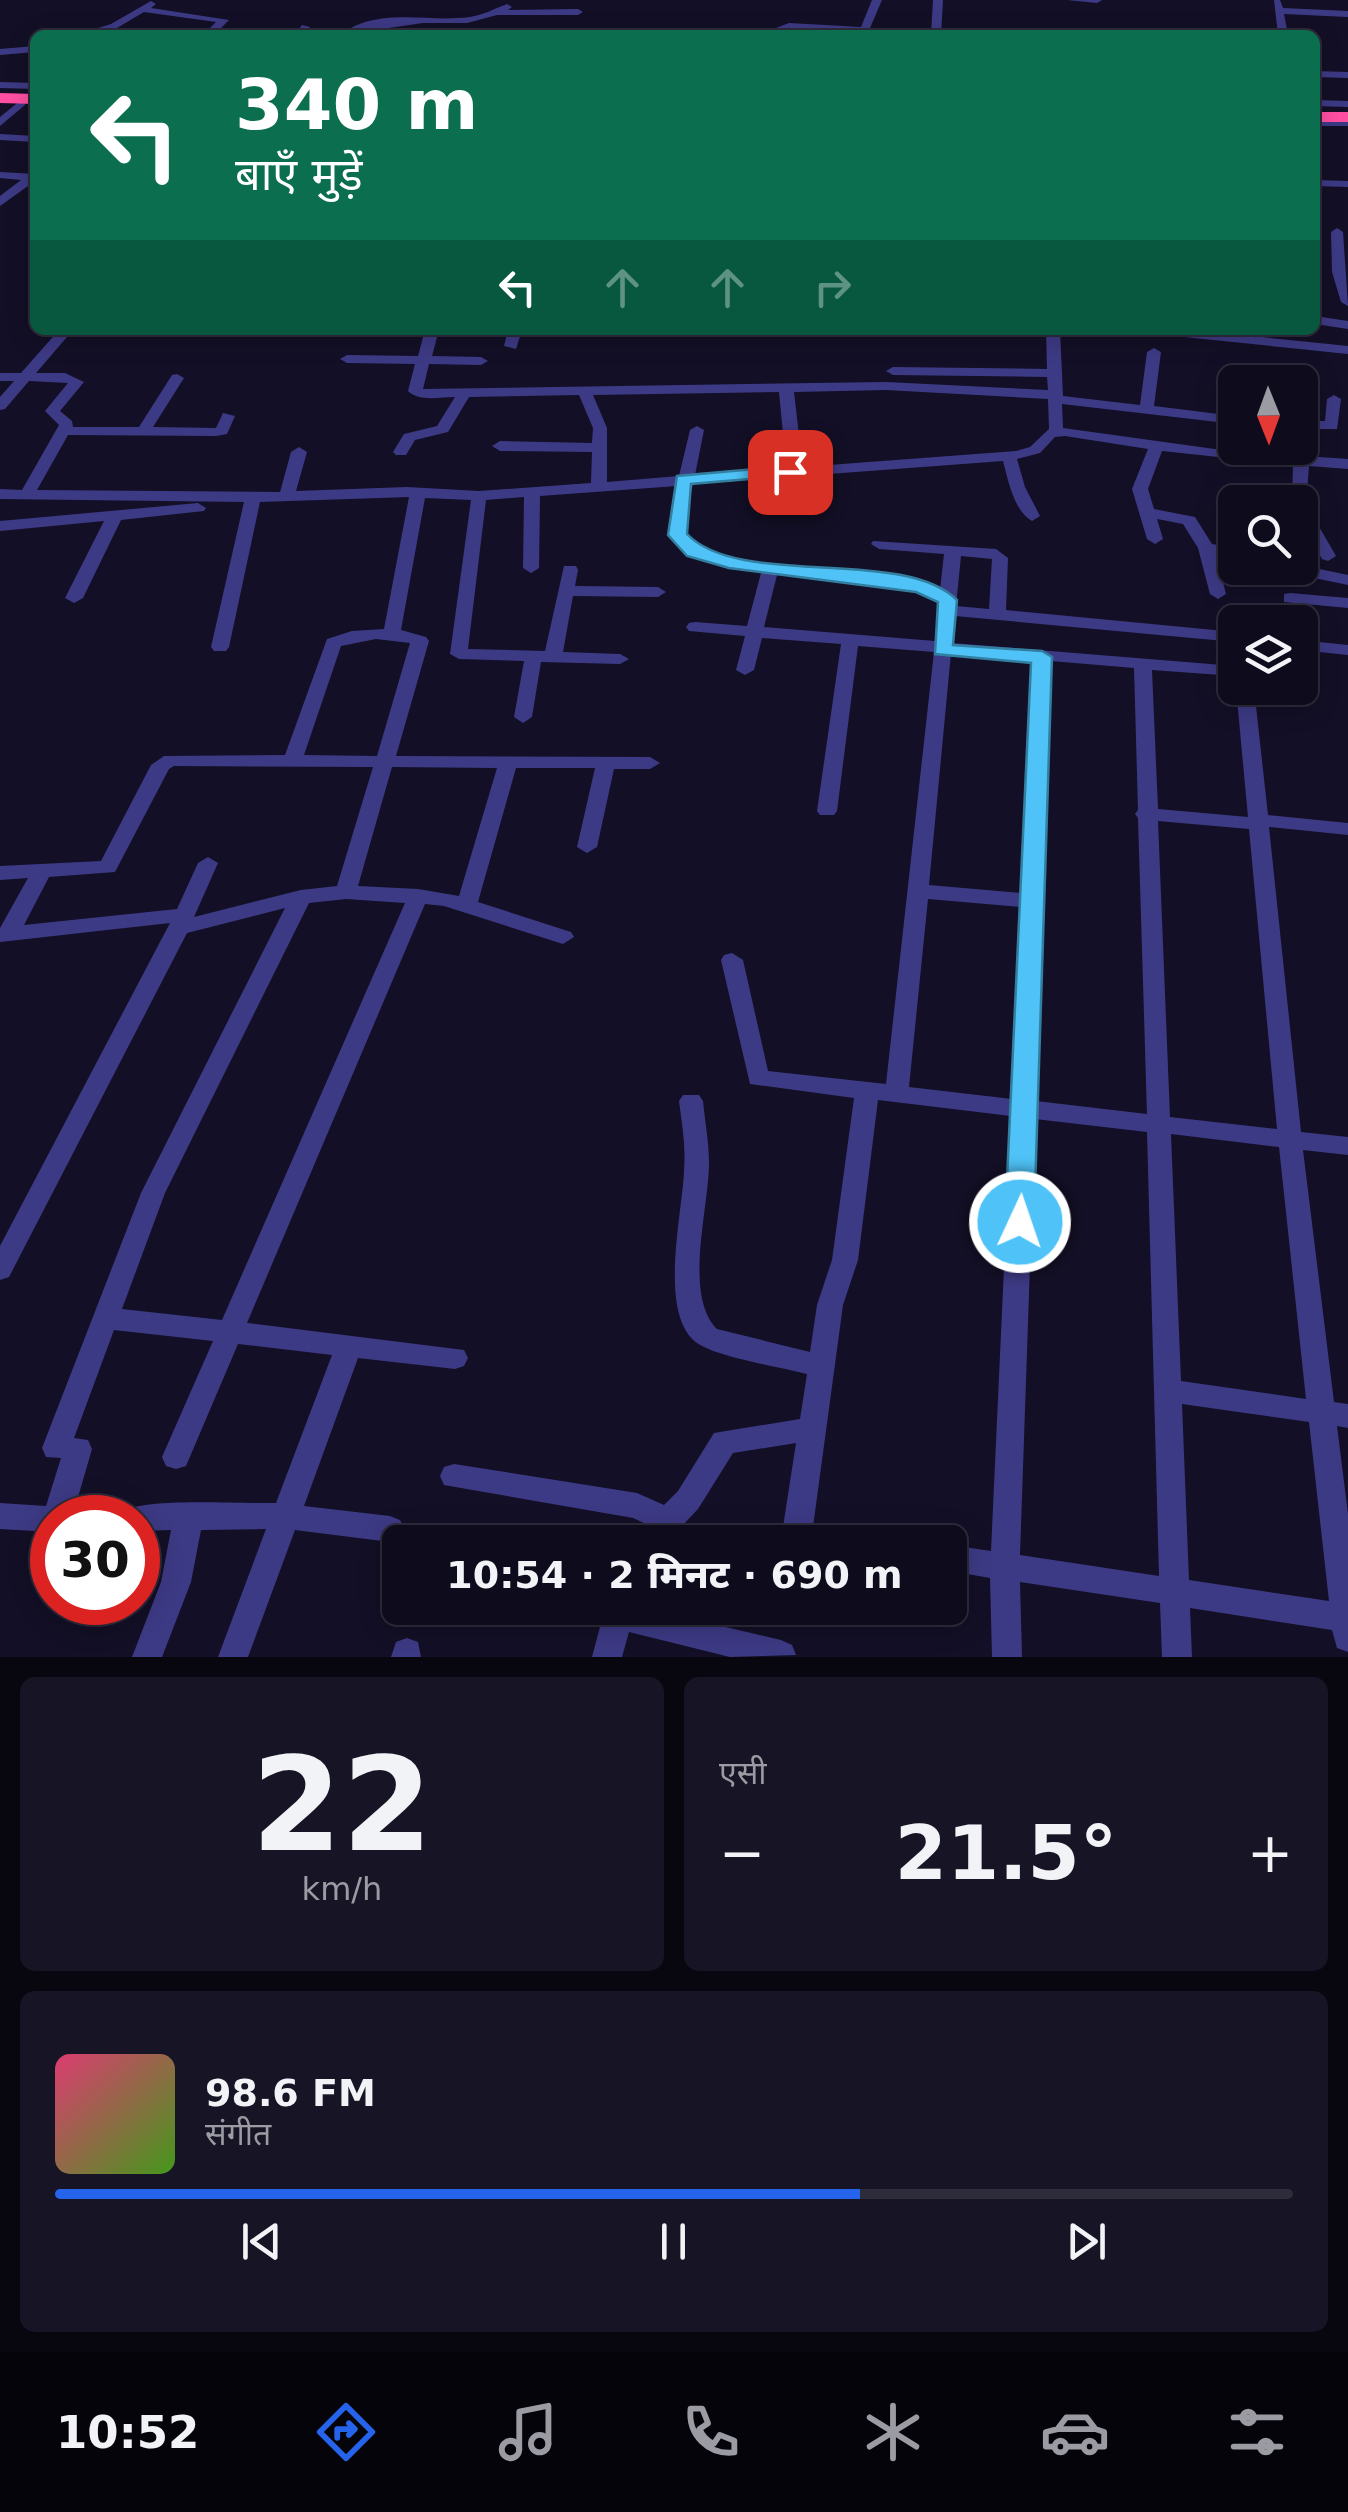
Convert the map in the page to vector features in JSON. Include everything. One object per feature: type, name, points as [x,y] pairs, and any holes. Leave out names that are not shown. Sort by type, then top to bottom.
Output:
[{"type":"highway","points":[[0,94],[30,97]]},
{"type":"highway","points":[[1320,113],[1348,113]]},
{"type":"street","points":[[99,30],[162,0]]},
{"type":"street","points":[[864,30],[877,0]]},
{"type":"street","points":[[936,30],[938,0]]},
{"type":"street","points":[[1072,0],[1097,0]]},
{"type":"street","points":[[1281,30],[1278,5],[1348,14]]},
{"type":"street","points":[[140,9],[224,20],[213,30]]},
{"type":"street","points":[[352,30],[382,9],[488,18],[503,10],[578,12]]},
{"type":"street","points":[[372,30],[441,17]]},
{"type":"street","points":[[778,30],[790,26],[825,30]]},
{"type":"street","points":[[0,44],[26,35]]},
{"type":"street","points":[[0,52],[30,49]]},
{"type":"street","points":[[1320,74],[1348,74]]},
{"type":"street","points":[[0,124],[30,99]]},
{"type":"street","points":[[0,137],[30,138]]},
{"type":"street","points":[[0,151],[22,153]]},
{"type":"street","points":[[0,175],[30,178]]},
{"type":"street","points":[[0,202],[30,181]]},
{"type":"street","points":[[1320,183],[1348,184]]},
{"type":"street","points":[[1337,232],[1338,272],[1348,302]]},
{"type":"street","points":[[1320,321],[1348,325]]},
{"type":"street","points":[[0,406],[62,335]]},
{"type":"street","points":[[431,335],[416,392],[786,386],[1056,397],[1218,417]]},
{"type":"street","points":[[511,346],[514,335]]},
{"type":"street","points":[[1053,335],[1056,432]]},
{"type":"street","points":[[1203,335],[1348,350]]},
{"type":"street","points":[[1147,408],[1154,352]]},
{"type":"street","points":[[347,359],[480,361]]},
{"type":"street","points":[[893,371],[1057,373]]},
{"type":"street","points":[[0,377],[76,379],[74,387],[52,411],[66,420],[64,431],[38,468],[27,494]]},
{"type":"street","points":[[144,432],[177,378]]},
{"type":"street","points":[[786,386],[792,444]]},
{"type":"street","points":[[584,390],[600,424],[599,486]]},
{"type":"street","points":[[400,452],[409,437],[442,430],[464,393]]},
{"type":"street","points":[[1318,426],[1332,426],[1334,399]]},
{"type":"street","points":[[64,431],[220,432],[228,416]]},
{"type":"street","points":[[697,430],[683,480],[676,528],[684,543],[707,557],[888,580],[947,604],[997,614],[1218,635]]},
{"type":"street","points":[[0,494],[253,498],[418,492],[480,496],[1009,456],[1035,450],[1044,436],[1056,432],[1218,454]]},
{"type":"street","points":[[1155,539],[1141,484],[1158,445]]},
{"type":"street","points":[[500,446],[597,448]]},
{"type":"street","points":[[286,497],[299,452]]},
{"type":"street","points":[[1009,456],[1016,487],[1032,516]]},
{"type":"street","points":[[1318,463],[1348,464]]},
{"type":"street","points":[[391,636],[418,492]]},
{"type":"street","points":[[531,568],[532,492]]},
{"type":"street","points":[[480,496],[457,652],[469,658],[620,659]]},
{"type":"street","points":[[0,526],[191,509],[228,498]]},
{"type":"street","points":[[220,647],[253,498]]},
{"type":"street","points":[[1146,512],[1185,517],[1206,548],[1218,594]]},
{"type":"street","points":[[74,598],[114,516]]},
{"type":"street","points":[[1318,538],[1328,556]]},
{"type":"street","points":[[879,544],[991,552],[1000,558],[997,614]]},
{"type":"street","points":[[1206,548],[1218,550]]},
{"type":"street","points":[[897,1094],[953,550]]},
{"type":"street","points":[[745,670],[770,568]]},
{"type":"street","points":[[523,717],[570,570]]},
{"type":"street","points":[[1318,574],[1348,580]]},
{"type":"street","points":[[566,591],[658,592]]},
{"type":"street","points":[[1290,598],[1348,603]]},
{"type":"street","points":[[695,627],[1218,670]]},
{"type":"street","points":[[1171,629],[1146,664],[1146,814],[1177,1657]]},
{"type":"street","points":[[292,760],[333,643],[346,637],[391,636],[412,637],[420,645],[346,892]]},
{"type":"street","points":[[827,811],[850,642]]},
{"type":"street","points":[[1318,647],[1348,650]]},
{"type":"street","points":[[1008,1657],[1005,1564],[1042,657]]},
{"type":"street","points":[[967,1560],[1348,1625],[1335,1415],[1290,1142],[1246,705]]},
{"type":"street","points":[[0,873],[108,867],[165,762],[650,763]]},
{"type":"street","points":[[467,905],[508,762]]},
{"type":"street","points":[[587,848],[606,763]]},
{"type":"street","points":[[1146,814],[1348,829]]},
{"type":"street","points":[[0,1270],[182,921],[208,863]]},
{"type":"street","points":[[4,935],[41,873]]},
{"type":"street","points":[[918,891],[1032,901]]},
{"type":"street","points":[[4,935],[182,921],[300,897],[346,892],[418,896],[467,905],[563,938]]},
{"type":"street","points":[[176,1457],[418,896]]},
{"type":"street","points":[[59,1495],[67,1449],[107,1318],[153,1193],[300,897]]},
{"type":"street","points":[[732,960],[755,1074],[867,1091],[1348,1146]]},
{"type":"street","points":[[798,1525],[830,1304],[844,1260],[867,1091]]},
{"type":"street","points":[[691,1101],[698,1164],[687,1285],[695,1326],[709,1338],[820,1366]]},
{"type":"street","points":[[107,1318],[455,1358]]},
{"type":"street","points":[[232,1657],[348,1346]]},
{"type":"street","points":[[1168,1391],[1335,1415]]},
{"type":"street","points":[[663,1525],[688,1500],[724,1442],[811,1430]]},
{"type":"street","points":[[454,1476],[637,1506],[652,1525]]},
{"type":"street","points":[[148,1657],[176,1582],[189,1515]]},
{"type":"street","points":[[0,1516],[30,1517]]},
{"type":"street","points":[[160,1517],[282,1516],[382,1528]]},
{"type":"street","points":[[607,1657],[615,1625]]},
{"type":"street","points":[[669,1625],[781,1656]]},
{"type":"route","points":[[790,472],[683,480],[677,535],[694,552],[729,563],[888,580],[922,588],[948,600],[942,650],[1042,657],[1020,1222]]}]
